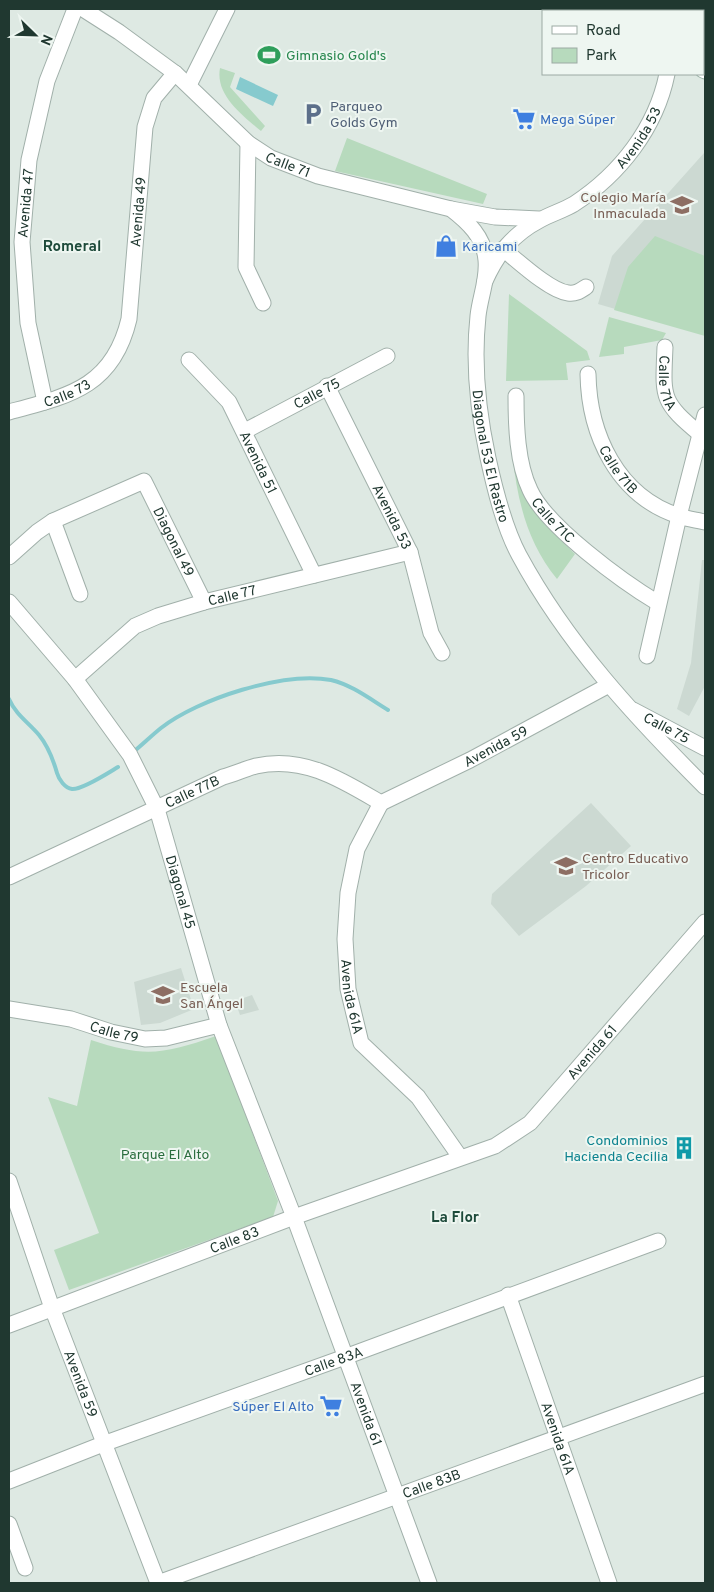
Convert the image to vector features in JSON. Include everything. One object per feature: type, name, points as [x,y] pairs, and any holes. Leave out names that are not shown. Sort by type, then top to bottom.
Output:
[{"type":"street","name":"Avenida 47","points":[[45,402],[28,323],[22,242],[29,160],[47,81],[75,9]]},
{"type":"street","name":"Calle 71","points":[[83,9],[119,32],[175,73],[248,143],[271,158],[293,168],[451,209],[496,217],[541,219]]},
{"type":"street","points":[[189,85],[227,9]]},
{"type":"street","name":"Avenida 49","points":[[116,358],[125,338],[129,319],[145,127],[154,98],[175,73]]},
{"type":"street","name":"Avenida 53","points":[[541,219],[572,205],[601,185],[625,160],[645,132],[657,106],[667,75]]},
{"type":"street","points":[[248,143],[246,267],[263,303]]},
{"type":"street","points":[[451,209],[468,222],[480,239],[486,260],[485,281]]},
{"type":"street","name":"Diagonal 53 El Rastro","points":[[541,219],[514,237],[503,249],[485,281],[478,316],[478,402],[488,460],[502,511],[518,554],[554,612],[627,706],[705,787]]},
{"type":"street","points":[[503,249],[557,289],[567,293],[578,293],[586,287]]},
{"type":"street","name":"Calle 71A","points":[[666,347],[663,388],[666,400],[676,414],[700,434]]},
{"type":"street","name":"Calle 75","points":[[246,431],[327,386],[387,356]]},
{"type":"street","name":"Calle 73","points":[[9,412],[45,402],[86,384],[102,373],[116,358]]},
{"type":"street","name":"Avenida 51","points":[[189,360],[229,402],[246,431],[314,575]]},
{"type":"street","name":"Calle 71B","points":[[588,374],[592,419],[610,460],[640,494],[658,507],[679,516],[705,522]]},
{"type":"street","name":"Avenida 53","points":[[327,386],[410,552],[431,633],[442,653]]},
{"type":"street","name":"Calle 71C","points":[[516,396],[516,435],[530,490],[548,515],[567,535],[636,590],[658,603]]},
{"type":"street","points":[[647,656],[658,603],[705,415]]},
{"type":"street","name":"Diagonal 49","points":[[53,521],[144,481],[204,602]]},
{"type":"street","points":[[9,556],[53,521],[80,594]]},
{"type":"street","name":"Calle 77","points":[[75,679],[135,626],[158,616],[204,602],[410,552]]},
{"type":"street","name":"Diagonal 45","points":[[9,602],[75,679],[130,755],[157,809],[219,1024],[294,1217]]},
{"type":"street","name":"Avenida 59","points":[[381,803],[470,760],[609,685]]},
{"type":"street","name":"Calle 75","points":[[627,706],[705,748]]},
{"type":"street","name":"Calle 77B","points":[[9,877],[256,766],[287,763],[319,769],[348,783],[381,803]]},
{"type":"street","name":"Avenida 61A","points":[[381,803],[357,849],[348,893],[345,939],[348,989],[361,1044],[418,1097],[460,1157]]},
{"type":"street","name":"Avenida 61","points":[[460,1157],[495,1146],[530,1123],[705,922]]},
{"type":"street","name":"Calle 79","points":[[9,1009],[71,1019],[111,1032],[145,1040],[166,1038],[219,1024]]},
{"type":"street","name":"Calle 83","points":[[9,1325],[294,1217],[460,1157]]},
{"type":"street","name":"Avenida 59","points":[[9,1181],[52,1308],[158,1583]]},
{"type":"street","name":"Avenida 61","points":[[294,1217],[429,1583]]},
{"type":"street","name":"Calle 83A","points":[[9,1481],[103,1444],[345,1358],[658,1241]]},
{"type":"street","name":"Avenida 61A","points":[[508,1296],[609,1583]]},
{"type":"street","name":"Calle 83B","points":[[158,1583],[705,1384]]},
{"type":"street","points":[[9,1524],[26,1568]]},
{"type":"shaded area","name":"Colegio María Inmaculada","points":[[704,153],[705,335],[598,304],[612,256]]},
{"type":"shaded area","points":[[702,560],[705,560],[705,686],[689,716],[677,709],[691,663]]},
{"type":"shaded area","name":"Centro Educativo Tricolor","points":[[591,803],[631,846],[586,886],[519,936],[491,904],[492,894]]},
{"type":"shaded area","name":"Escuela San Ángel","points":[[181,968],[194,1009],[160,1023],[141,1025],[134,982]]},
{"type":"shaded area","points":[[252,995],[259,1010],[240,1015],[235,1001]]},
{"type":"green space","points":[[220,68],[235,73],[230,87],[265,126],[261,131],[238,111],[226,96],[220,78]]},
{"type":"green space","points":[[347,138],[487,194],[483,204],[335,171]]},
{"type":"green space","points":[[655,236],[705,256],[705,336],[614,310],[628,267]]},
{"type":"green space","points":[[509,294],[587,351],[590,360],[566,363],[568,380],[506,381]]},
{"type":"green space","points":[[609,317],[666,333],[662,340],[624,347],[624,354],[599,357]]},
{"type":"green space","points":[[511,398],[525,490],[545,525],[575,554],[557,579],[532,539],[524,517],[515,472],[508,403]]},
{"type":"green space","name":"Parque El Alto","points":[[216,1036],[278,1201],[273,1217],[69,1290],[54,1250],[99,1233],[48,1097],[77,1106],[91,1040],[126,1050],[154,1052],[182,1047]]},
{"type":"water","points":[[240,77],[278,95],[273,106],[236,89]]},
{"type":"waterway","points":[[132,753],[177,717],[219,698],[266,684],[312,678],[331,680],[346,685],[388,710]]},
{"type":"waterway","points":[[9,699],[19,714],[42,739],[50,753],[59,778],[67,787],[72,789],[82,787],[118,767]]},
{"type":"place","name":"Gimnasio Gold's","points":[[269,55]]},
{"type":"place","name":"Parqueo Golds Gym","points":[[313,114]]},
{"type":"place","name":"Mega Súper","points":[[524,119]]},
{"type":"place","name":"Colegio María Inmaculada","points":[[682,205]]},
{"type":"place","name":"Karicami","points":[[446,246]]},
{"type":"place","name":"Centro Educativo Tricolor","points":[[566,866]]},
{"type":"place","name":"Escuela San Ángel","points":[[163,995]]},
{"type":"place","name":"Condominios Hacienda Cecilia","points":[[684,1148]]},
{"type":"place","name":"Súper El Alto","points":[[331,1406]]},
{"type":"district","name":"Romeral","points":[[72,246]]},
{"type":"district","name":"La Flor","points":[[455,1217]]}]
